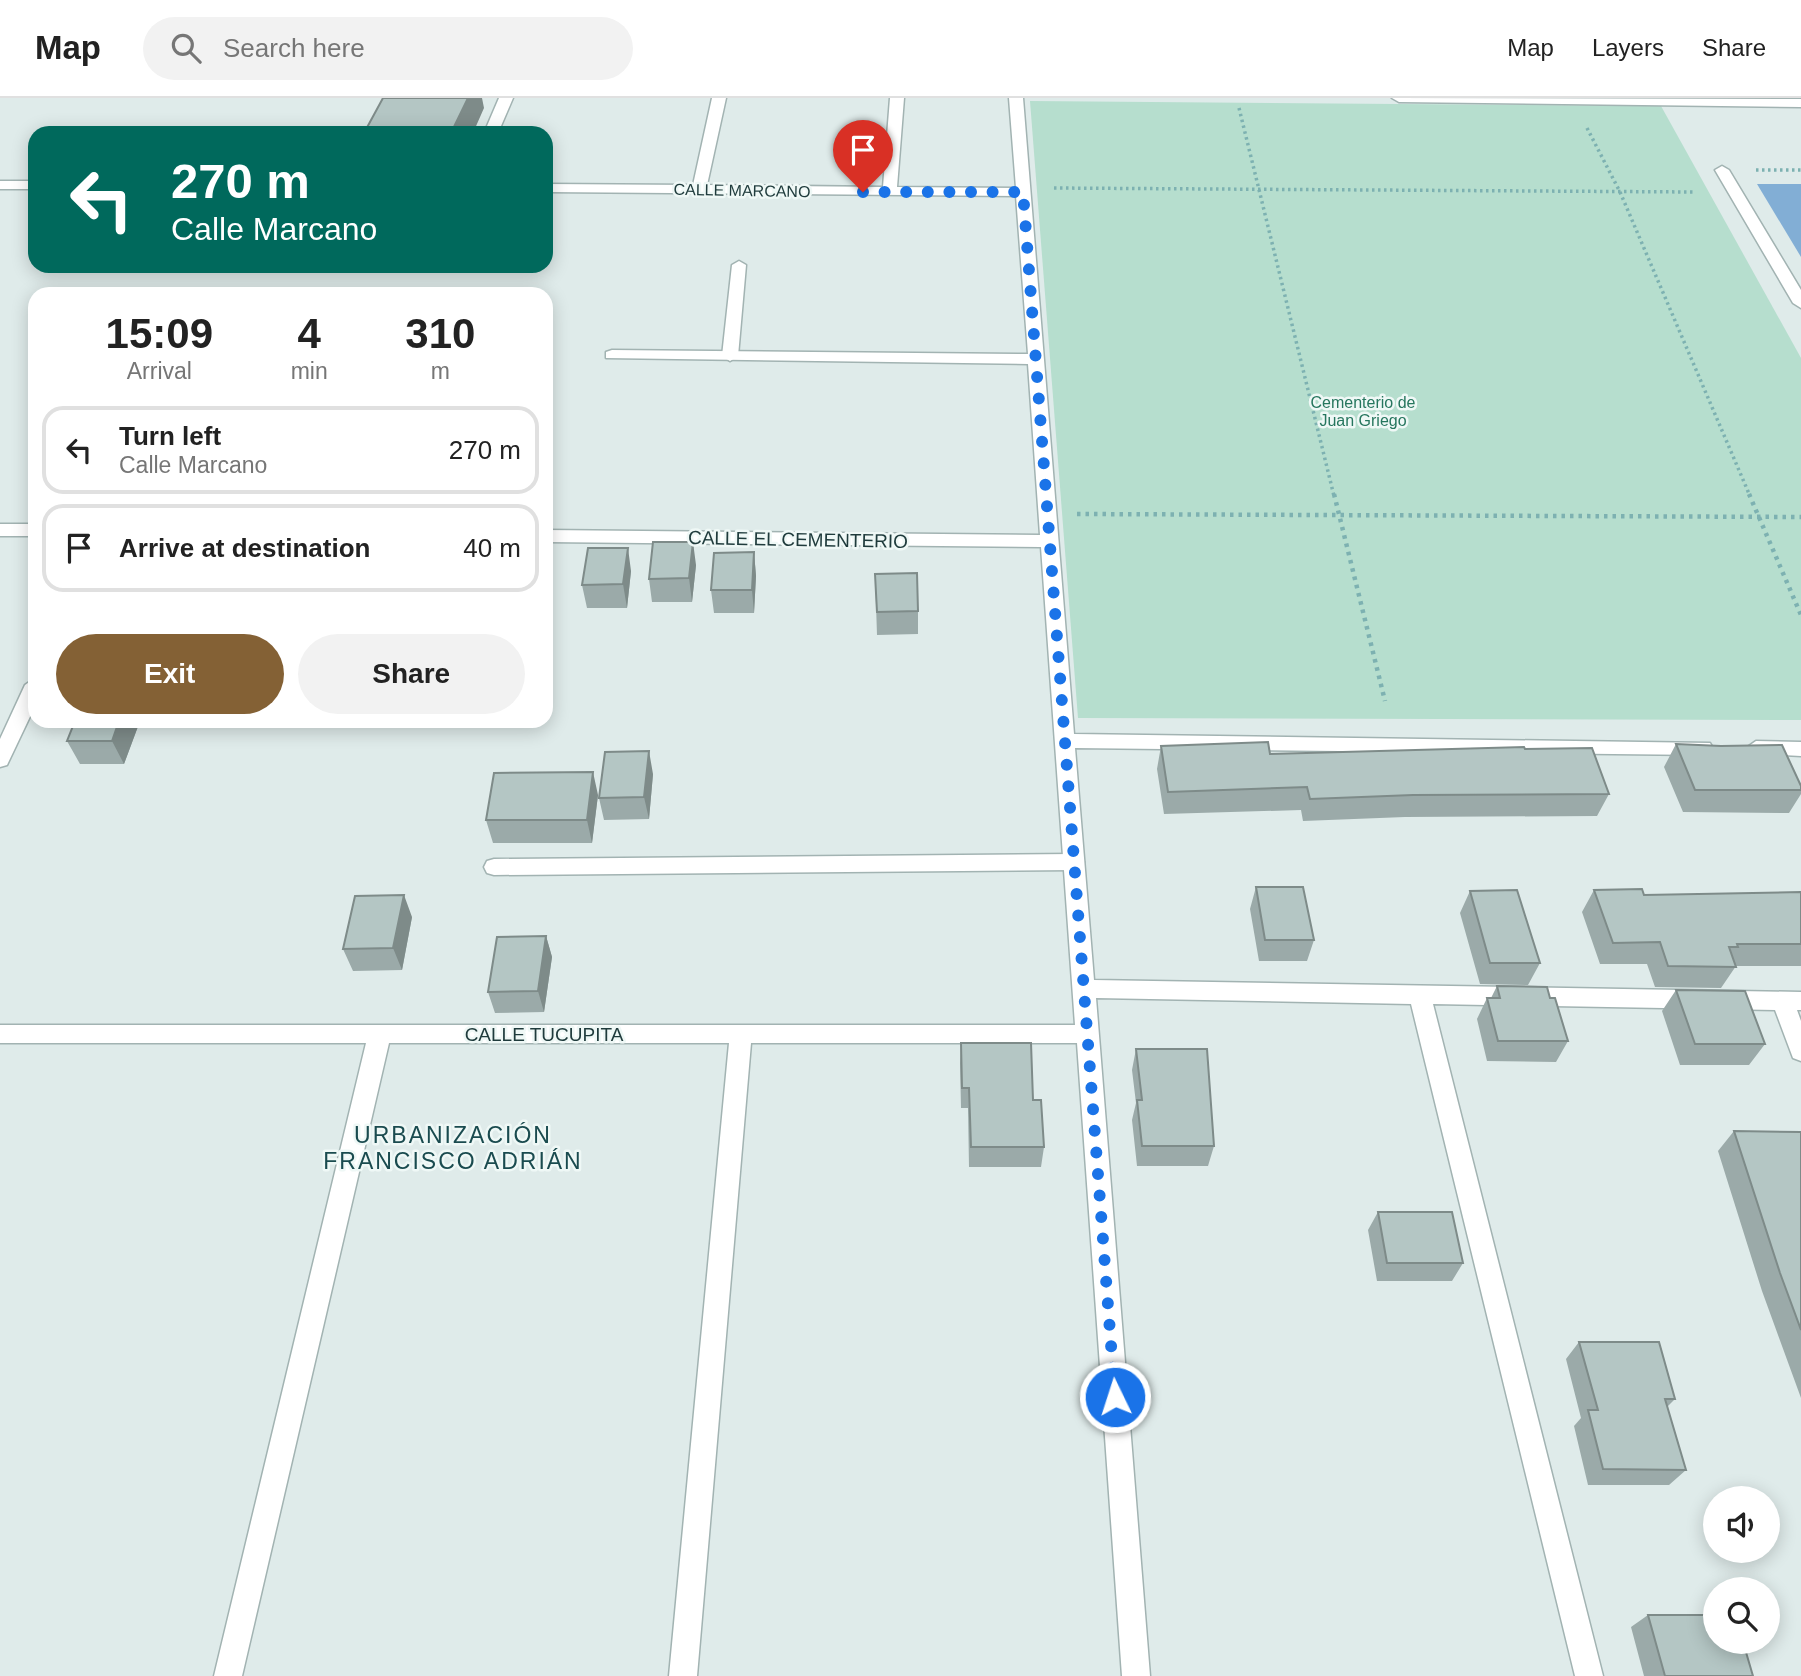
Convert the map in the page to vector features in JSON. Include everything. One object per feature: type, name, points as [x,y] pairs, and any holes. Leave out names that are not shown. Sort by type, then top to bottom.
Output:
[{"type":"street","points":[[494,126],[506,98]]},
{"type":"street","points":[[699,190],[719,98]]},
{"type":"street","points":[[890,192],[897,98]]},
{"type":"street","points":[[1016,98],[1136,1676]]},
{"type":"street","points":[[1399,98],[1801,103]]},
{"type":"street","points":[[1722,170],[1801,303]]},
{"type":"street","points":[[0,185],[28,185]]},
{"type":"street","name":"CALLE MARCANO","points":[[553,188],[1023,192]]},
{"type":"street","points":[[730,356],[740,265]]},
{"type":"street","points":[[612,355],[1036,359]]},
{"type":"street","points":[[0,530],[28,530]]},
{"type":"street","name":"CALLE EL CEMENTERIO","points":[[553,536],[1049,541]]},
{"type":"street","points":[[0,760],[28,700]]},
{"type":"street","points":[[1065,741],[1801,749]]},
{"type":"street","points":[[494,867],[1074,862]]},
{"type":"street","points":[[1084,989],[1792,1001],[1801,1051]]},
{"type":"street","points":[[1420,995],[1589,1676]]},
{"type":"street","name":"CALLE TUCUPITA","points":[[0,1034],[1087,1034]]},
{"type":"street","points":[[228,1676],[380,1034]]},
{"type":"street","points":[[683,1676],[741,1034]]},
{"type":"path","points":[[1239,108],[1385,701]]},
{"type":"path","points":[[1585,123],[1620,192],[1801,615]]},
{"type":"path","points":[[1722,170],[1801,170]]},
{"type":"path","points":[[1023,192],[1037,188],[1694,192]]},
{"type":"path","points":[[1047,514],[1801,517]]},
{"type":"green space","name":"Cementerio de Juan Griego","points":[[1030,101],[1661,106],[1801,358],[1801,720],[1078,718]]},
{"type":"water","points":[[1757,184],[1801,184],[1801,257]]},
{"type":"building","points":[[383,98],[468,98],[454,126],[368,126]]},
{"type":"building","points":[[653,542],[693,542],[689,578],[649,579]]},
{"type":"building","points":[[588,548],[628,548],[623,584],[582,585]]},
{"type":"building","points":[[754,552],[752,590],[711,590],[714,553]]},
{"type":"building","points":[[917,573],[918,611],[877,612],[875,574]]},
{"type":"building","points":[[72,728],[117,728],[112,741],[67,741]]},
{"type":"building","points":[[1268,742],[1270,754],[1524,747],[1592,748],[1609,794],[1413,795],[1310,799],[1307,787],[1168,792],[1161,746]]},
{"type":"building","points":[[1676,744],[1782,745],[1801,790],[1695,790]]},
{"type":"building","points":[[649,751],[644,797],[599,798],[605,752]]},
{"type":"building","points":[[593,772],[587,820],[486,820],[494,773]]},
{"type":"building","points":[[1256,887],[1303,887],[1314,940],[1265,940]]},
{"type":"building","points":[[1642,889],[1644,895],[1801,892],[1801,944],[1737,944],[1738,947],[1729,947],[1736,967],[1668,966],[1660,942],[1613,943],[1594,890]]},
{"type":"building","points":[[1517,890],[1540,963],[1490,963],[1470,891]]},
{"type":"building","points":[[404,895],[393,948],[343,949],[355,896]]},
{"type":"building","points":[[546,936],[538,991],[488,992],[497,937]]},
{"type":"building","points":[[1497,986],[1547,987],[1550,998],[1555,998],[1568,1041],[1498,1041],[1487,998],[1500,998]]},
{"type":"building","points":[[1676,990],[1745,991],[1765,1044],[1695,1044]]},
{"type":"building","points":[[961,1043],[1031,1043],[1033,1100],[1041,1100],[1044,1147],[971,1147],[969,1088],[962,1088]]},
{"type":"building","points":[[1136,1049],[1207,1049],[1214,1146],[1142,1146],[1137,1100],[1142,1100]]},
{"type":"building","points":[[1734,1131],[1801,1132],[1801,1330],[1780,1273]]},
{"type":"building","points":[[1378,1212],[1452,1212],[1463,1263],[1387,1263]]},
{"type":"building","points":[[1579,1342],[1659,1342],[1675,1399],[1665,1399],[1686,1470],[1603,1469],[1588,1410],[1598,1410]]},
{"type":"building","points":[[1648,1615],[1703,1615],[1703,1654],[1747,1654],[1753,1676],[1665,1676]]},
{"type":"district","name":"URBANIZACIÓN FRANCISCO ADRIÁN","points":[[453,1148]]},
{"type":"route","points":[[863,192],[1023,192],[1115,1397]]}]
